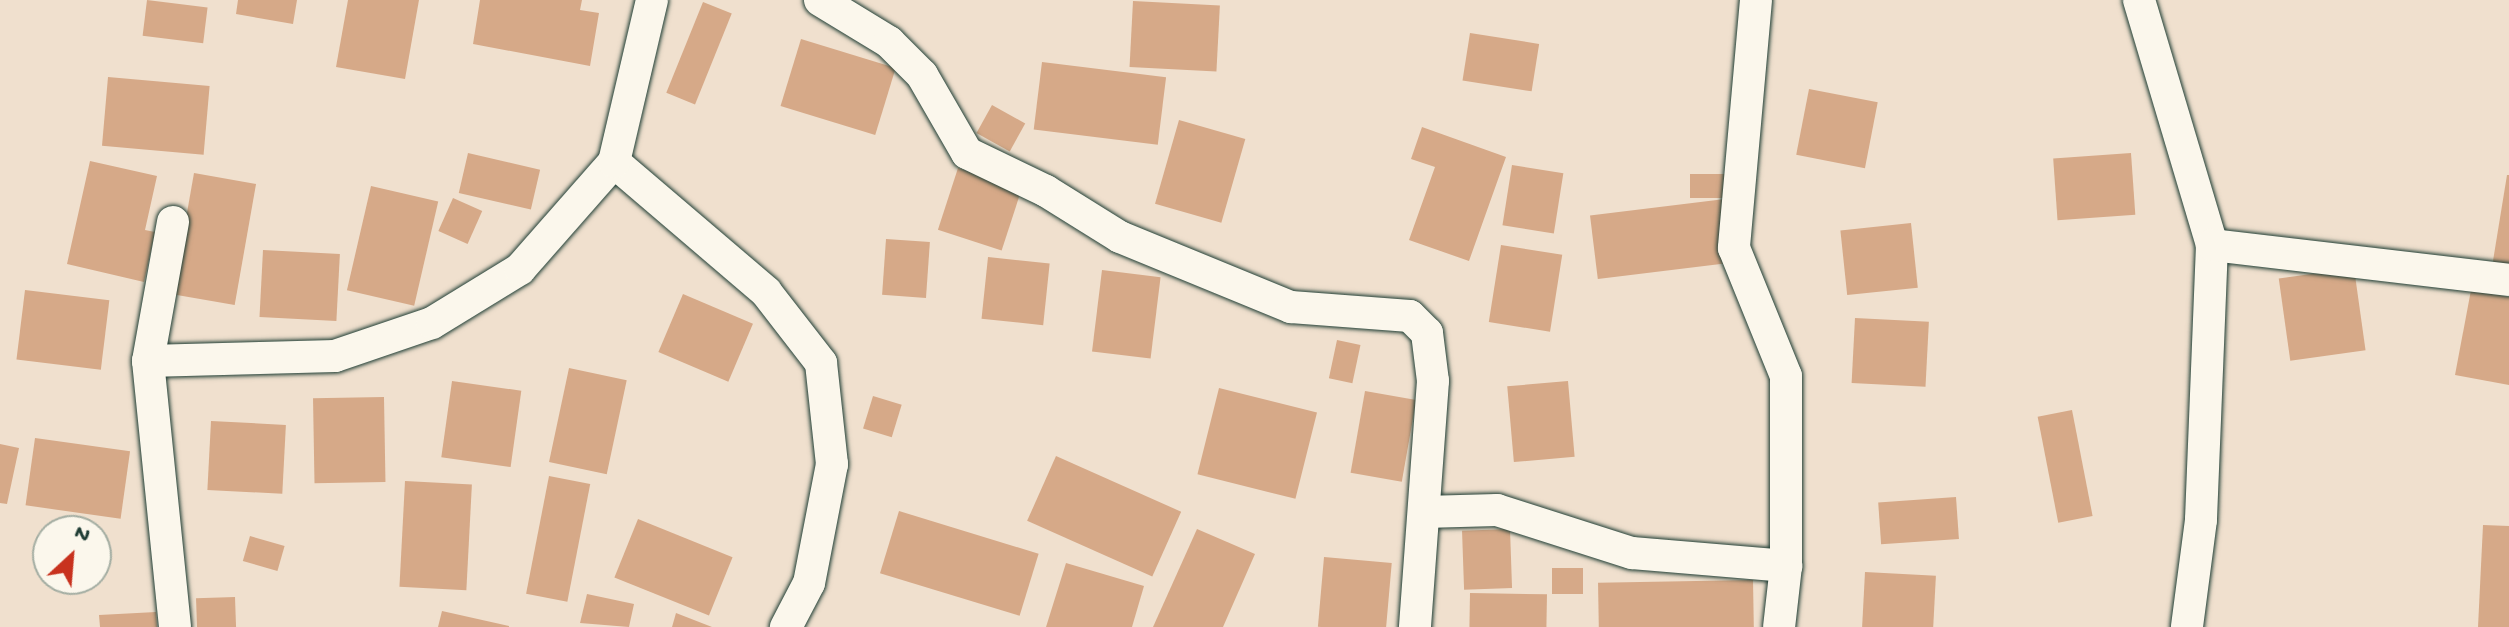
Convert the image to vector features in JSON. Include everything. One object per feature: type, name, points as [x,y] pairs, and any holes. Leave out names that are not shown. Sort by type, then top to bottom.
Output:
[{"type":"street","points":[[148,361],[335,356],[432,323],[520,269],[614,162],[652,0]]},
{"type":"street","points":[[820,0],[889,42],[922,75],[967,153],[1046,191],[1120,237],[1291,307],[1410,316],[1427,333],[1433,381],[1415,627]]},
{"type":"street","points":[[1756,0],[1734,248],[1786,376],[1786,566],[1779,627]]},
{"type":"street","points":[[2139,0],[2212,245],[2201,520],[2187,627]]},
{"type":"street","points":[[614,162],[766,292],[821,363],[832,464],[809,583],[786,627]]},
{"type":"street","points":[[173,222],[148,361],[175,627]]},
{"type":"street","points":[[2212,245],[2509,280]]},
{"type":"street","points":[[1424,512],[1497,510],[1632,553],[1786,566]]},
{"type":"building","points":[[147,0],[208,7],[203,43],[143,36]]},
{"type":"building","points":[[238,0],[297,0],[293,24],[236,14]]},
{"type":"building","points":[[348,0],[419,0],[405,79],[336,67]]},
{"type":"building","points":[[480,0],[582,0],[580,10],[599,13],[590,66],[473,44]]},
{"type":"building","points":[[1133,1],[1220,6],[1216,71],[1130,67]]},
{"type":"building","points":[[703,2],[732,14],[695,104],[666,93]]},
{"type":"building","points":[[1470,33],[1539,44],[1532,91],[1462,80]]},
{"type":"building","points":[[801,39],[896,68],[875,135],[781,106]]},
{"type":"building","points":[[1042,62],[1166,77],[1158,145],[1034,129]]},
{"type":"building","points":[[108,77],[210,86],[204,155],[102,146]]},
{"type":"building","points":[[1809,89],[1878,102],[1865,168],[1796,155]]},
{"type":"building","points":[[992,105],[1025,123],[1010,151],[976,133]]},
{"type":"building","points":[[1179,120],[1245,139],[1221,223],[1155,204]]},
{"type":"building","points":[[1422,127],[1506,157],[1469,261],[1409,240],[1435,167],[1411,159]]},
{"type":"building","points":[[468,153],[540,170],[531,210],[459,193]]},
{"type":"building","points":[[2131,153],[2135,215],[2058,220],[2053,158]]},
{"type":"building","points":[[90,161],[157,176],[145,230],[155,232],[144,282],[67,264]]},
{"type":"building","points":[[1512,165],[1563,173],[1554,233],[1502,225]]},
{"type":"building","points":[[958,168],[1022,189],[1002,251],[938,230]]},
{"type":"building","points":[[194,173],[256,184],[235,305],[173,294]]},
{"type":"building","points":[[1690,174],[1735,174],[1735,198],[1690,198]]},
{"type":"building","points":[[2509,175],[2509,270],[2492,267]]},
{"type":"building","points":[[371,186],[438,202],[414,306],[347,290]]},
{"type":"building","points":[[453,198],[482,211],[468,244],[438,231]]},
{"type":"building","points":[[1725,199],[1733,263],[1598,279],[1590,216]]},
{"type":"building","points":[[1911,223],[1918,288],[1847,295],[1840,230]]},
{"type":"building","points":[[886,239],[930,242],[926,298],[882,295]]},
{"type":"building","points":[[1501,245],[1562,255],[1550,332],[1489,322]]},
{"type":"building","points":[[263,250],[340,254],[336,321],[259,317]]},
{"type":"building","points":[[988,257],[1050,263],[1043,325],[982,319]]},
{"type":"building","points":[[2354,268],[2366,350],[2290,361],[2279,279]]},
{"type":"building","points":[[1102,270],[1161,277],[1151,359],[1092,351]]},
{"type":"building","points":[[25,290],[109,300],[101,370],[16,359]]},
{"type":"building","points":[[2471,290],[2509,297],[2509,385],[2455,375]]},
{"type":"building","points":[[683,294],[753,324],[728,382],[658,352]]},
{"type":"building","points":[[1855,318],[1929,322],[1925,387],[1852,383]]},
{"type":"building","points":[[1337,340],[1360,345],[1352,383],[1329,378]]},
{"type":"building","points":[[569,368],[627,380],[607,474],[549,462]]},
{"type":"building","points":[[452,381],[521,391],[511,467],[441,457]]},
{"type":"building","points":[[1568,381],[1575,457],[1514,462],[1507,386]]},
{"type":"building","points":[[1219,388],[1317,412],[1295,499],[1197,474]]},
{"type":"building","points":[[1365,391],[1416,400],[1402,482],[1351,473]]},
{"type":"building","points":[[873,396],[902,405],[892,437],[863,429]]},
{"type":"building","points":[[384,397],[385,482],[314,483],[313,398]]},
{"type":"building","points":[[2072,410],[2093,516],[2058,523],[2038,417]]},
{"type":"building","points":[[211,421],[286,425],[282,494],[207,490]]},
{"type":"building","points":[[35,438],[130,451],[121,519],[112,515],[26,505]]},
{"type":"building","points":[[0,444],[19,448],[7,504],[0,503]]},
{"type":"building","points":[[1056,456],[1181,512],[1152,577],[1027,521]]},
{"type":"building","points":[[549,476],[590,484],[567,602],[526,594]]},
{"type":"building","points":[[405,481],[472,485],[466,590],[399,587]]},
{"type":"building","points":[[1956,497],[1959,539],[1881,544],[1878,502]]},
{"type":"building","points":[[899,511],[1039,554],[1020,616],[880,573]]},
{"type":"building","points":[[638,519],[733,557],[709,616],[614,577]]},
{"type":"building","points":[[2483,525],[2509,526],[2509,627],[2478,627]]},
{"type":"building","points":[[1197,529],[1255,554],[1223,627],[1153,627]]},
{"type":"building","points":[[1510,529],[1512,588],[1464,590],[1462,531]]},
{"type":"building","points":[[250,536],[285,546],[277,571],[243,561]]},
{"type":"building","points":[[1324,557],[1392,563],[1386,627],[1318,627]]},
{"type":"building","points":[[1066,563],[1144,586],[1132,627],[1046,627]]},
{"type":"building","points":[[1552,568],[1583,568],[1583,594],[1552,594]]},
{"type":"building","points":[[1865,572],[1936,576],[1933,627],[1862,627]]},
{"type":"building","points":[[1753,580],[1754,627],[1599,627],[1598,583]]},
{"type":"building","points":[[1470,593],[1547,594],[1546,627],[1469,627]]},
{"type":"building","points":[[587,594],[634,604],[629,627],[580,623]]},
{"type":"building","points":[[235,597],[236,627],[197,627],[196,598]]},
{"type":"building","points":[[442,611],[509,626],[509,627],[438,627]]},
{"type":"building","points":[[156,612],[157,627],[100,627],[99,615]]},
{"type":"building","points":[[676,613],[712,627],[672,627]]}]
